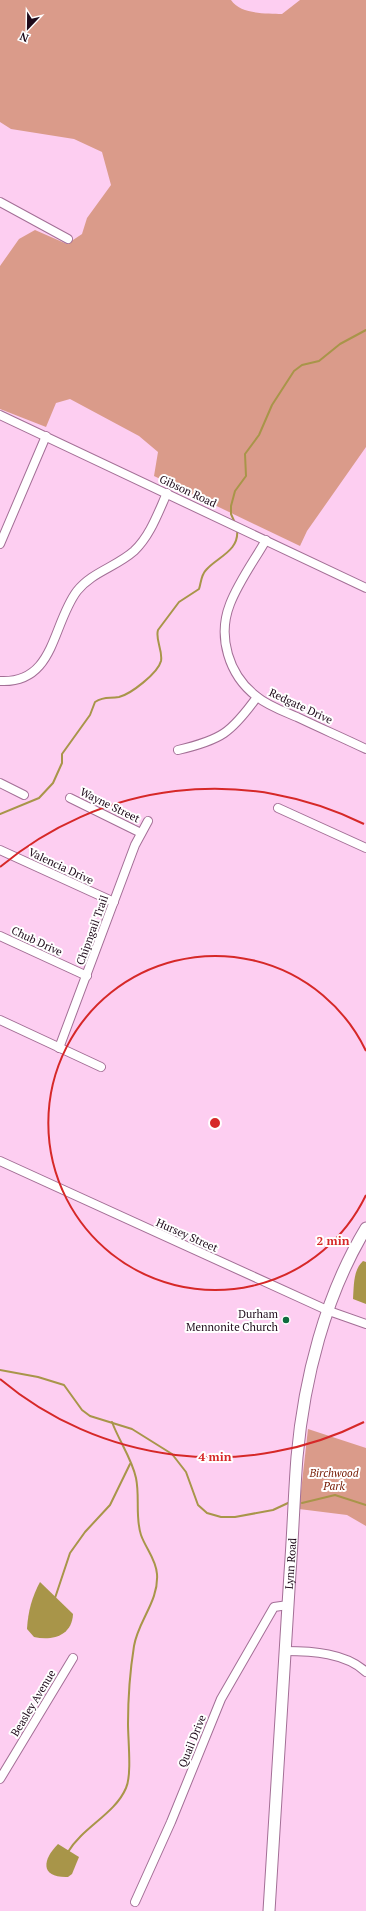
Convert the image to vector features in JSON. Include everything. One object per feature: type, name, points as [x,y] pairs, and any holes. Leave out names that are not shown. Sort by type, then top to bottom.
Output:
[{"type":"street","points":[[0,202],[68,239]]},
{"type":"street","name":"Gibson Road","points":[[0,415],[366,588]]},
{"type":"street","points":[[0,544],[46,436]]},
{"type":"street","points":[[0,681],[23,678],[42,663],[76,592],[92,576],[126,557],[141,544],[167,493]]},
{"type":"street","name":"Redgate Drive","points":[[266,540],[230,604],[225,627],[225,643],[229,660],[242,683],[257,697],[366,749]]},
{"type":"street","points":[[178,750],[206,743],[223,735],[241,720],[257,697]]},
{"type":"street","points":[[0,783],[24,795]]},
{"type":"street","name":"Wayne Street","points":[[70,798],[141,832]]},
{"type":"street","points":[[278,808],[366,848]]},
{"type":"street","name":"Chipngail Trail","points":[[59,1048],[141,832],[148,821]]},
{"type":"street","name":"Valencia Drive","points":[[0,850],[114,902]]},
{"type":"street","name":"Chub Drive","points":[[0,936],[87,976]]},
{"type":"street","points":[[0,1020],[101,1067]]},
{"type":"street","name":"Hursey Street","points":[[0,1162],[329,1311],[366,1324]]},
{"type":"street","name":"Lynn Road","points":[[269,1911],[299,1444],[313,1363],[329,1311],[345,1269],[366,1228]]},
{"type":"street","name":"Quail Drive","points":[[135,1902],[230,1682],[274,1607],[288,1606]]},
{"type":"street","points":[[285,1651],[310,1652],[340,1658],[359,1666],[366,1672]]},
{"type":"street","name":"Beasley Avenue","points":[[0,1779],[73,1658]]},
{"type":"green space","points":[[0,0],[231,0],[235,5],[248,11],[282,14],[300,0],[366,0],[366,447],[307,531],[300,546],[154,476],[158,452],[139,436],[70,399],[56,403],[46,427],[0,409],[0,266],[19,239],[35,230],[67,244],[82,234],[87,218],[111,185],[102,152],[74,139],[11,129],[0,122]]},
{"type":"green space","name":"Birchwood Park","points":[[308,1429],[366,1448],[366,1526],[347,1515],[299,1509]]},
{"type":"shaded area","points":[[363,1261],[366,1262],[366,1304],[353,1299],[357,1269]]},
{"type":"shaded area","points":[[40,1582],[73,1614],[72,1621],[65,1632],[54,1637],[34,1637],[27,1629],[31,1604]]},
{"type":"shaded area","points":[[58,1844],[79,1857],[72,1874],[68,1877],[52,1875],[46,1867],[49,1856]]},
{"type":"waterway","points":[[235,523],[231,514],[231,506],[235,491],[246,476],[245,454],[259,435],[272,405],[294,371],[302,365],[319,361],[340,344],[366,330]]},
{"type":"waterway","points":[[0,814],[39,798],[53,783],[62,763],[62,754],[90,715],[95,702],[102,699],[119,697],[130,692],[150,677],[155,671],[161,661],[161,653],[157,638],[158,630],[179,602],[199,589],[204,572],[227,553],[235,543],[237,529]]},
{"type":"waterway","points":[[0,1370],[38,1377],[64,1385],[82,1410],[90,1416],[132,1429],[172,1454],[186,1472],[198,1505],[207,1513],[221,1517],[235,1517],[273,1510],[288,1503]]},
{"type":"waterway","points":[[68,1852],[74,1843],[107,1813],[121,1797],[128,1782],[128,1724],[131,1665],[136,1637],[152,1602],[157,1584],[155,1564],[143,1540],[139,1528],[136,1478],[112,1422]]},
{"type":"waterway","points":[[55,1598],[70,1553],[85,1532],[110,1505],[130,1464]]},
{"type":"waterway","points":[[302,1503],[335,1495],[366,1505]]},
{"type":"place","name":"Durham Mennonite Church","points":[[286,1320]]}]
